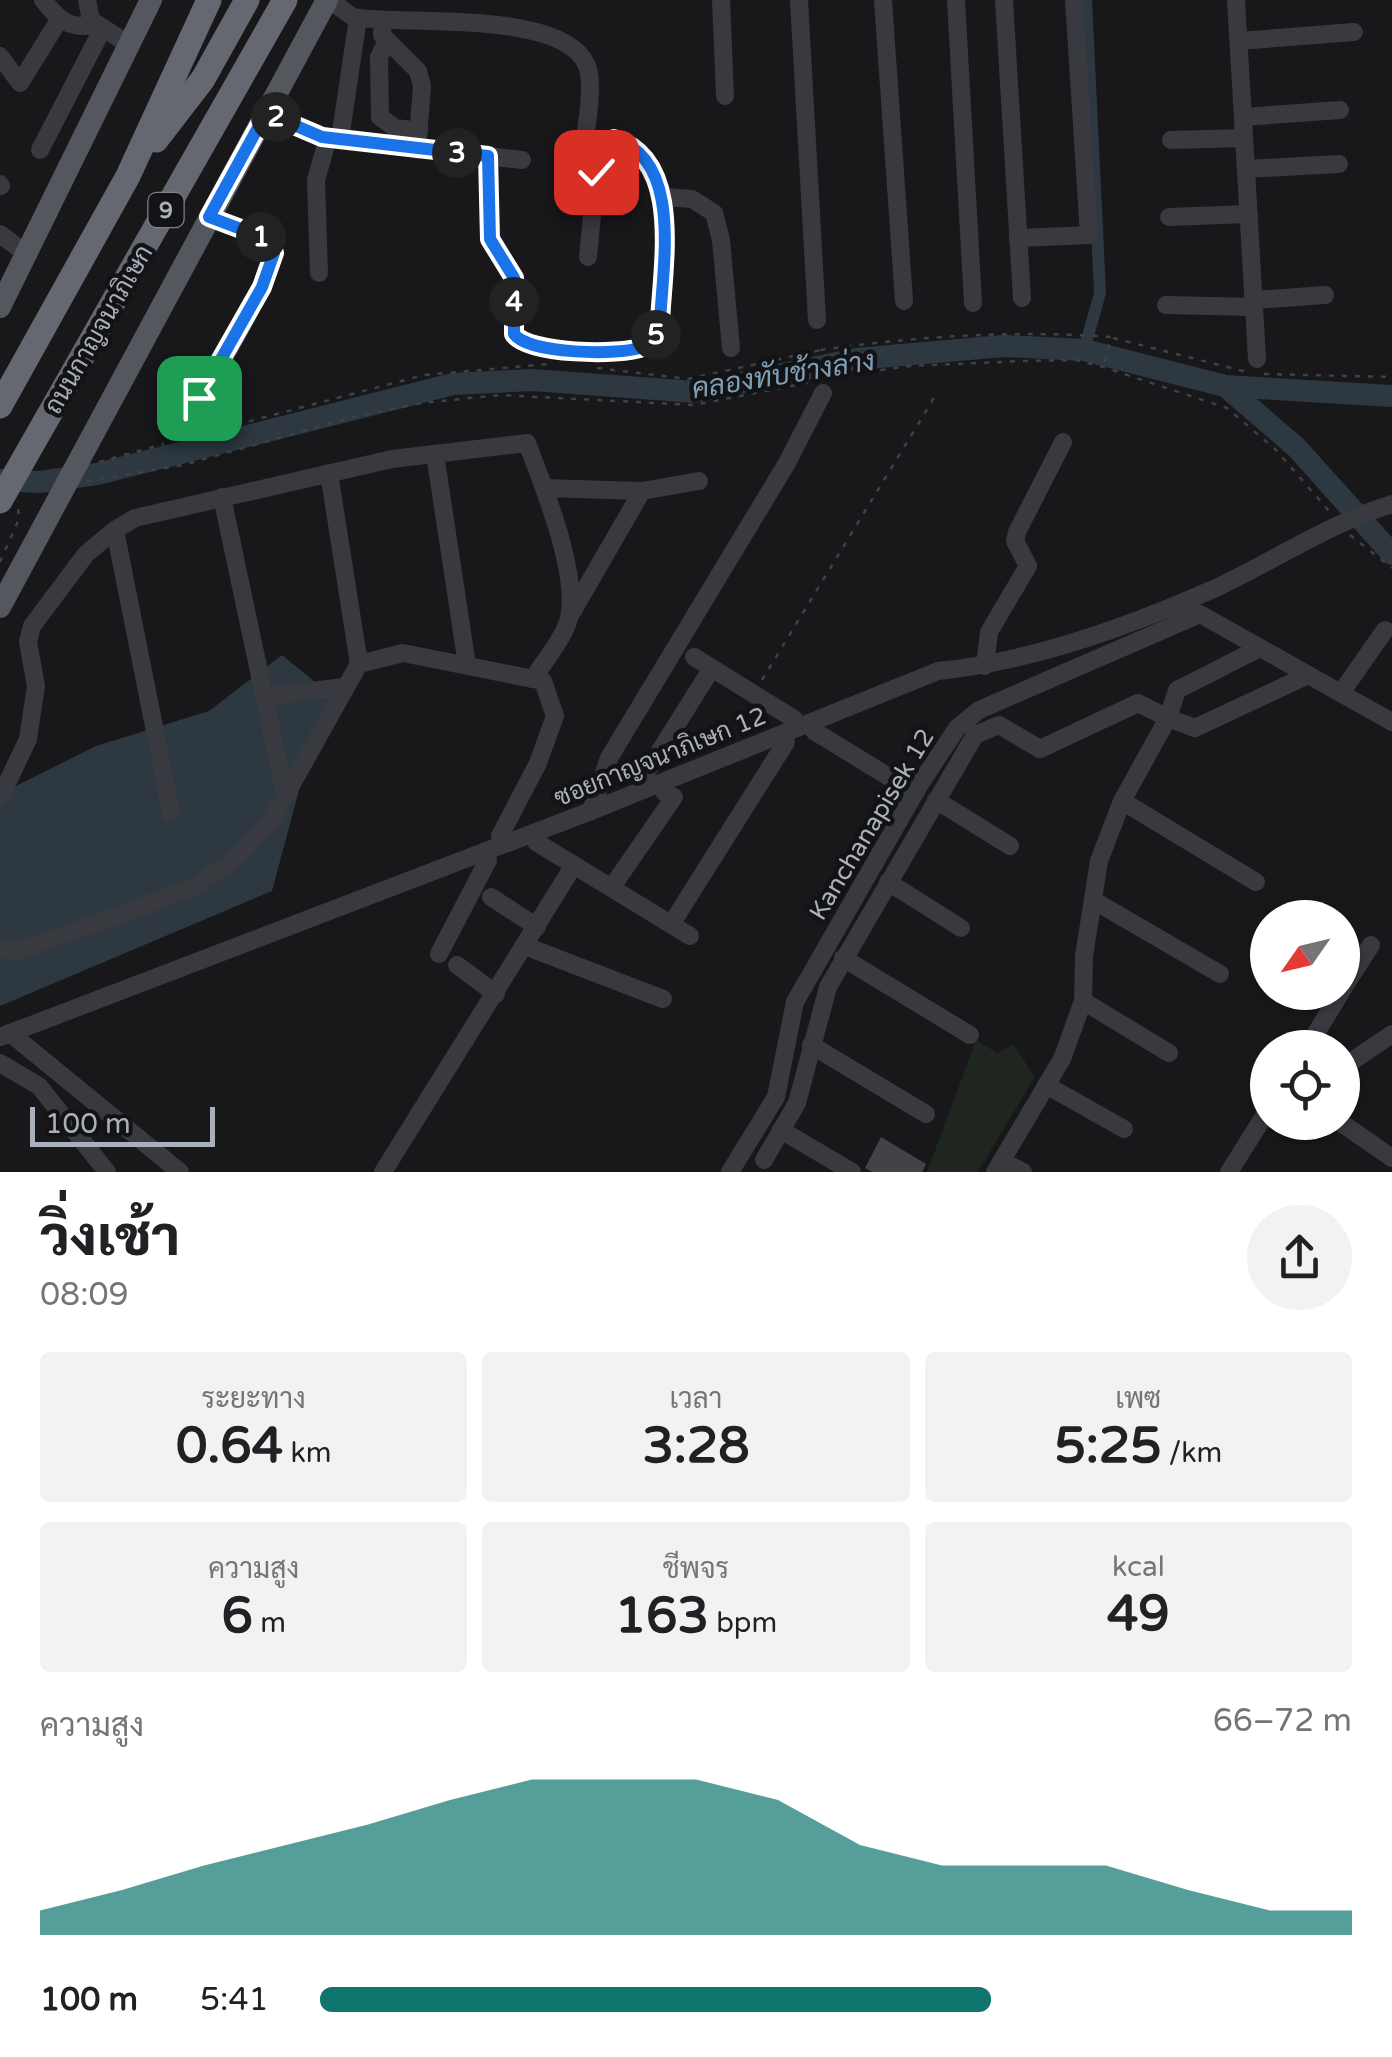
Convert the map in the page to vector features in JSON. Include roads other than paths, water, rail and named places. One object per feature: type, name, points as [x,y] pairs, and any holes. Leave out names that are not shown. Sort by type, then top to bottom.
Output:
[{"type":"highway","name":"ถนนกาญจนาภิเษก","points":[[0,406],[128,176],[209,0]]},
{"type":"highway","name":"ถนนกาญจนาภิเษก","points":[[128,176],[203,79],[247,0]]},
{"type":"highway","name":"ถนนกาญจนาภิเษก","points":[[9,502],[45,420],[285,0]]},
{"type":"main road","points":[[0,308],[150,0]]},
{"type":"main road","points":[[0,607],[328,0]]},
{"type":"street","points":[[87,0],[91,20],[128,44]]},
{"type":"street","points":[[328,0],[358,18],[535,28],[570,48],[581,56],[590,78],[580,174]]},
{"type":"street","points":[[721,0],[725,96]]},
{"type":"street","points":[[798,0],[817,320]]},
{"type":"street","points":[[883,0],[904,301]]},
{"type":"street","points":[[956,0],[973,303]]},
{"type":"street","points":[[1004,0],[1022,298]]},
{"type":"street","points":[[1018,238],[1089,235],[1074,0]]},
{"type":"street","points":[[1236,0],[1257,358]]},
{"type":"street","points":[[0,56],[20,82],[49,6],[76,28],[100,26]]},
{"type":"street","points":[[319,274],[316,180],[334,139],[358,18]]},
{"type":"street","points":[[383,20],[386,42],[379,57],[380,117],[418,140]]},
{"type":"street","points":[[40,150],[100,26]]},
{"type":"street","points":[[1238,41],[1354,32]]},
{"type":"street","points":[[386,42],[418,71],[422,86],[418,140]]},
{"type":"street","points":[[1243,117],[1340,110]]},
{"type":"street","points":[[266,113],[334,139],[418,140],[522,160]]},
{"type":"street","points":[[1170,140],[1244,138]]},
{"type":"street","points":[[488,156],[490,239],[514,278],[514,334],[532,346],[603,352],[644,347],[654,340],[660,323],[664,197],[644,159],[626,143],[614,139],[604,146],[596,172],[588,257]]},
{"type":"street","points":[[1246,169],[1339,164]]},
{"type":"street","points":[[664,197],[692,199],[714,213],[721,240],[732,348]]},
{"type":"street","points":[[1169,218],[1249,214]]},
{"type":"street","points":[[171,430],[199,398],[262,287],[274,253],[265,238],[209,217]]},
{"type":"street","points":[[0,234],[28,256]]},
{"type":"street","points":[[1166,306],[1254,303],[1325,295]]},
{"type":"street","points":[[592,811],[609,758],[787,463],[824,386]]},
{"type":"street","points":[[985,666],[989,632],[1028,566],[1014,541],[1016,532],[1063,442]]},
{"type":"street","points":[[0,798],[28,740],[36,686],[28,642],[32,626],[86,554],[134,518],[328,473],[434,454],[527,444],[557,524],[568,619]]},
{"type":"street","points":[[434,454],[467,665]]},
{"type":"street","points":[[0,949],[16,951],[194,888],[246,848],[270,823],[359,664],[328,473]]},
{"type":"street","points":[[544,488],[642,491],[699,482]]},
{"type":"street","points":[[533,679],[642,491]]},
{"type":"street","points":[[222,497],[285,794]]},
{"type":"street","name":"ซอยกาญจนาภิเษก 12","points":[[5,1035],[592,811],[938,670],[985,666],[1043,651],[1214,588],[1387,509]]},
{"type":"street","points":[[115,530],[171,812]]},
{"type":"street","name":"Kanchanapisek 12","points":[[730,1172],[776,1097],[795,1002],[915,793],[957,728],[978,710],[1200,614],[1392,722]]},
{"type":"street","points":[[1341,694],[1385,630]]},
{"type":"street","points":[[1023,1172],[999,1166],[1062,1058],[1083,1001],[1099,862],[1122,801],[1168,718],[1177,690],[1260,648]]},
{"type":"street","points":[[359,664],[403,653],[543,681],[555,716],[538,762],[500,836]]},
{"type":"street","points":[[694,657],[915,793]]},
{"type":"street","points":[[642,781],[712,668]]},
{"type":"street","points":[[764,1160],[797,1103],[828,986],[975,735],[999,725],[1040,748],[1138,703],[1195,728],[1308,675]]},
{"type":"street","points":[[264,697],[344,687]]},
{"type":"street","points":[[672,924],[786,742]]},
{"type":"street","points":[[612,888],[674,796],[664,792]]},
{"type":"street","points":[[936,800],[1010,846]]},
{"type":"street","points":[[1122,801],[1256,882]]},
{"type":"street","points":[[536,842],[690,936]]},
{"type":"street","points":[[439,954],[488,860]]},
{"type":"street","points":[[383,1172],[574,865]]},
{"type":"street","points":[[888,882],[961,928]]},
{"type":"street","points":[[491,897],[537,926]]},
{"type":"street","points":[[1093,900],[1220,974]]},
{"type":"street","points":[[1360,962],[1371,945]]},
{"type":"street","points":[[526,946],[663,999]]},
{"type":"street","points":[[843,958],[970,1035]]},
{"type":"street","points":[[457,965],[496,994]]},
{"type":"street","points":[[1083,1001],[1169,1053]]},
{"type":"street","points":[[1360,1056],[1392,1034]]},
{"type":"street","points":[[5,1035],[180,1172]]},
{"type":"street","points":[[811,1045],[926,1114]]},
{"type":"street","points":[[0,1063],[38,1086],[107,1172]]},
{"type":"street","points":[[1046,1085],[1124,1129]]},
{"type":"street","points":[[781,1130],[852,1172]]},
{"type":"street","points":[[1360,1136],[1392,1158]]},
{"type":"street","points":[[1228,1172],[1250,1138]]},
{"type":"waterway","points":[[1084,350],[1100,293],[1086,0]]},
{"type":"waterway","name":"คลองทับช้างล่าง","points":[[0,480],[39,482],[97,474],[453,384],[532,380],[695,392],[856,359],[1004,346],[1084,350],[1225,386],[1392,396]]},
{"type":"waterway","points":[[1225,386],[1297,448],[1392,554]]}]
